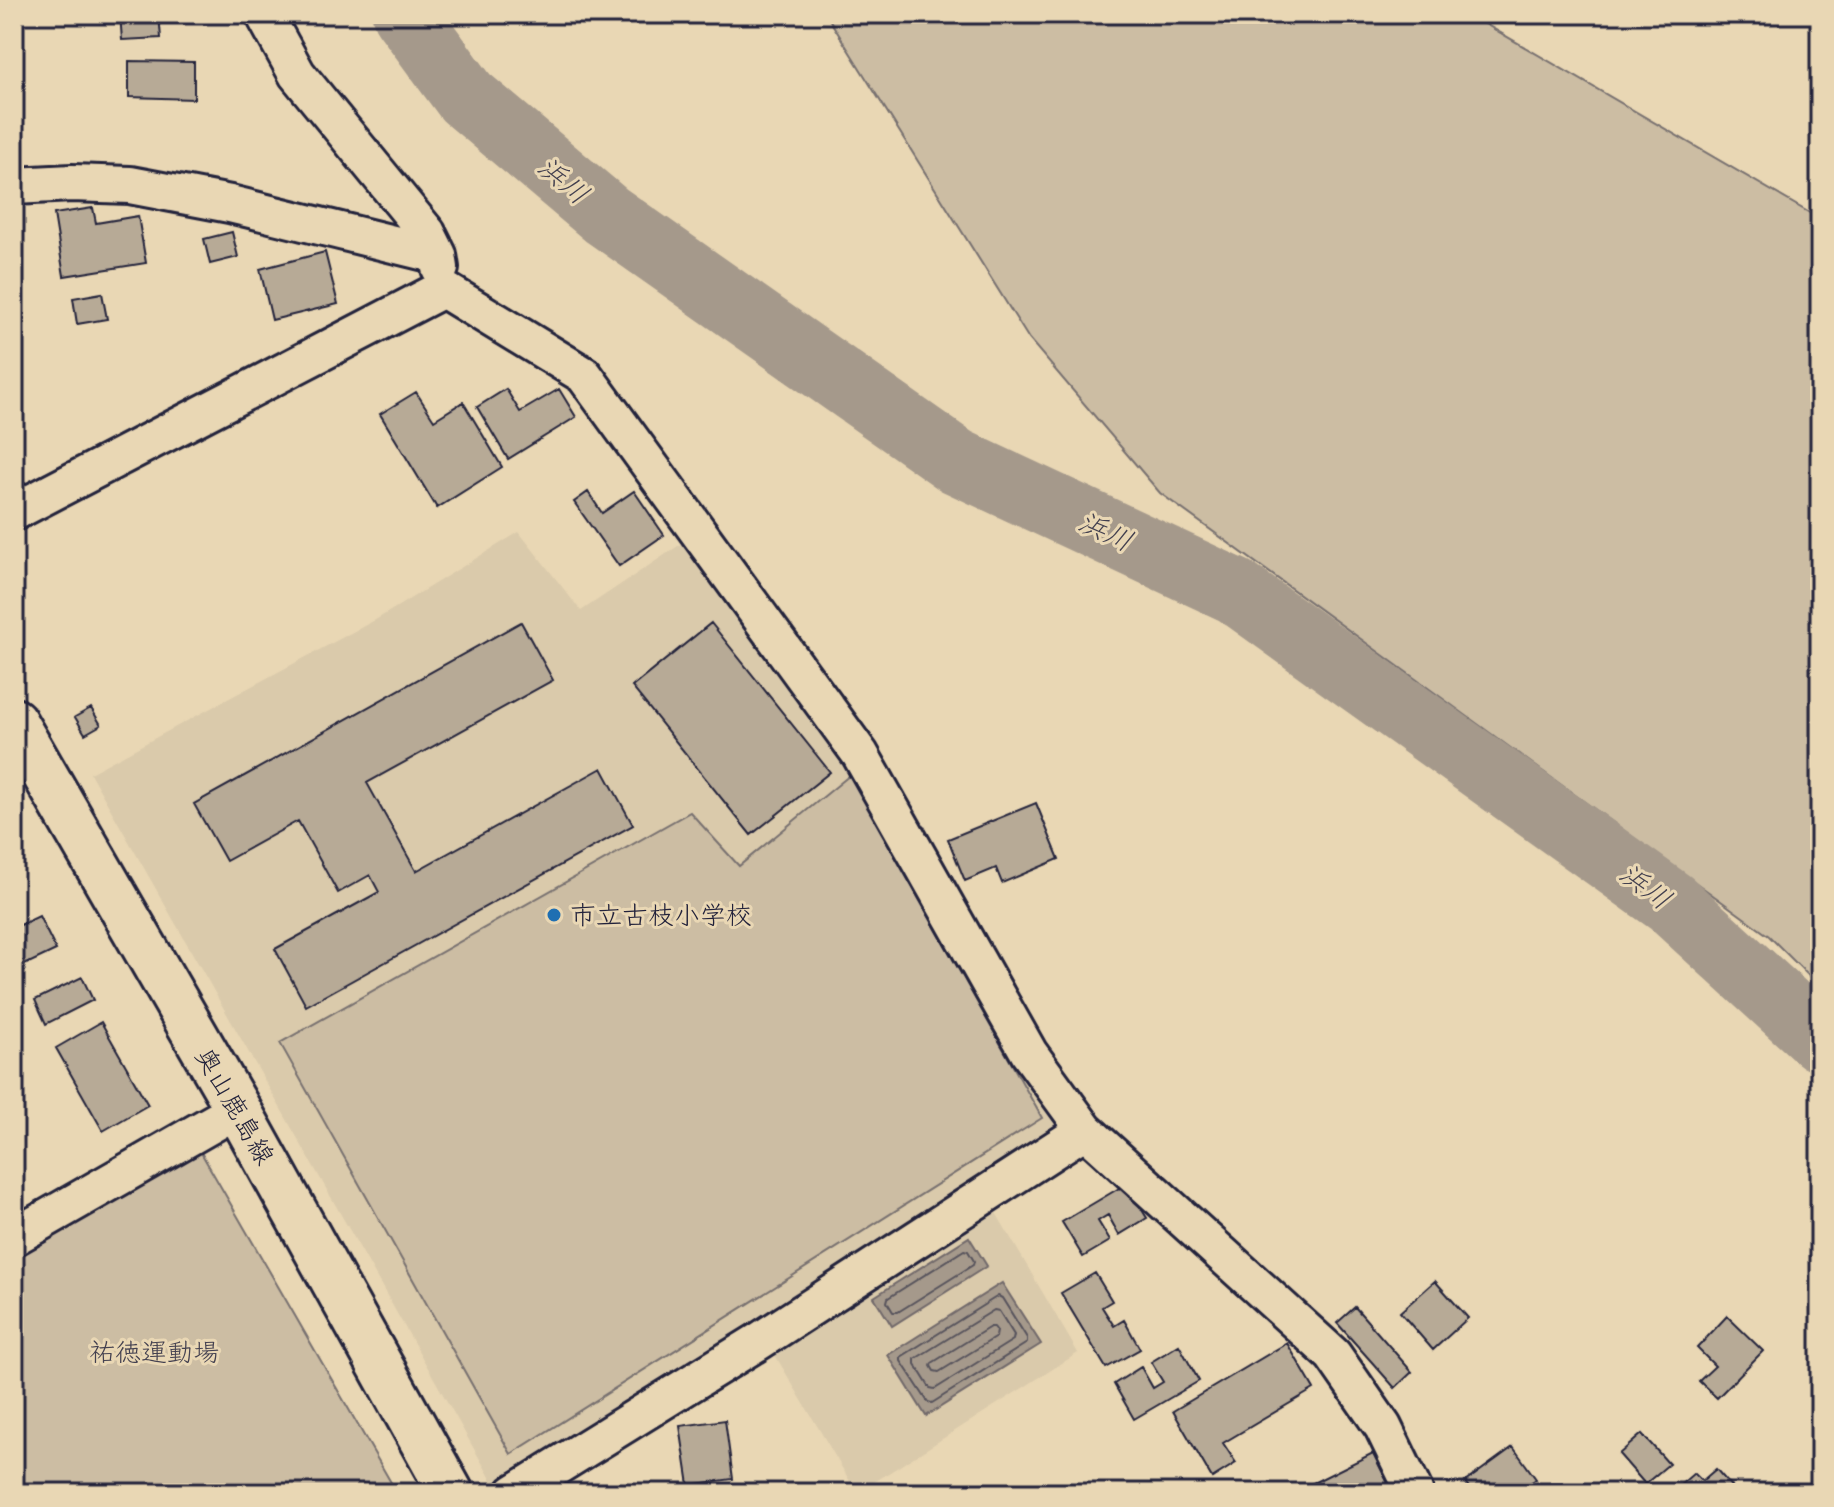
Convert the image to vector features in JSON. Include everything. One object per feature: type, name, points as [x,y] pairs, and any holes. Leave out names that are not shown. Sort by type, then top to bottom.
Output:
[{"type":"main road","name":"奥山鹿島線","points":[[14,721],[238,1109],[451,1493]]},
{"type":"street","points":[[264,14],[297,74],[427,233],[440,272]]},
{"type":"street","points":[[14,186],[72,183],[130,185],[230,204],[440,272],[584,375],[860,754],[1029,1053],[1085,1130],[1333,1355],[1383,1427],[1415,1493]]},
{"type":"street","points":[[14,512],[440,272]]},
{"type":"street","points":[[14,1237],[238,1109]]},
{"type":"street","points":[[514,1493],[761,1340],[1085,1130]]},
{"type":"shaded area","name":"市立古枝小学校","points":[[519,532],[581,611],[684,542],[851,760],[1058,1126],[978,1182],[1078,1353],[857,1493],[756,1323],[494,1484],[90,773],[377,619]]},
{"type":"green space","points":[[826,14],[1468,14],[1820,219],[1820,987],[1769,936],[1160,493],[1029,339]]},
{"type":"green space","points":[[850,775],[1042,1118],[511,1454],[280,1043],[690,812],[739,866]]},
{"type":"green space","name":"祐徳運動場","points":[[199,1149],[397,1493],[14,1493],[14,1257]]},
{"type":"water","points":[[969,1237],[987,1266],[892,1326],[874,1297]]},
{"type":"water","points":[[1002,1283],[1041,1344],[926,1416],[888,1355]]},
{"type":"building","points":[[120,14],[159,14],[161,38],[122,40]]},
{"type":"building","points":[[129,61],[194,62],[194,99],[129,97]]},
{"type":"building","points":[[93,208],[96,223],[138,216],[146,263],[64,276],[54,214]]},
{"type":"building","points":[[232,232],[238,257],[210,264],[204,239]]},
{"type":"building","points":[[325,252],[338,304],[272,320],[260,269]]},
{"type":"building","points":[[102,293],[107,319],[77,324],[73,298]]},
{"type":"building","points":[[506,389],[520,412],[559,389],[576,417],[508,459],[477,407]]},
{"type":"building","points":[[416,392],[434,420],[463,402],[502,467],[437,508],[380,414]]},
{"type":"building","points":[[634,491],[664,535],[619,566],[574,502],[588,492],[602,513]]},
{"type":"building","points":[[521,622],[553,680],[367,783],[416,871],[602,768],[633,825],[306,1006],[275,949],[379,892],[370,875],[338,893],[298,821],[226,861],[194,804]]},
{"type":"building","points":[[711,623],[830,772],[751,835],[632,687]]},
{"type":"building","points":[[91,708],[101,725],[85,734],[75,717]]},
{"type":"building","points":[[1036,803],[1059,859],[1002,883],[996,868],[965,881],[948,839]]},
{"type":"building","points":[[39,916],[56,950],[14,970],[14,928]]},
{"type":"building","points":[[82,977],[93,1000],[46,1024],[35,1000]]},
{"type":"building","points":[[101,1022],[148,1105],[103,1131],[56,1048]]},
{"type":"building","points":[[1126,1184],[1147,1218],[1119,1235],[1108,1215],[1098,1221],[1110,1241],[1083,1257],[1062,1222]]},
{"type":"building","points":[[1095,1273],[1112,1301],[1102,1307],[1114,1326],[1124,1320],[1140,1349],[1106,1368],[1061,1293]]},
{"type":"building","points":[[1435,1281],[1468,1318],[1433,1350],[1400,1312]]},
{"type":"building","points":[[1355,1307],[1412,1372],[1395,1388],[1337,1323]]},
{"type":"building","points":[[1727,1316],[1763,1351],[1717,1398],[1699,1381],[1715,1366],[1697,1348]]},
{"type":"building","points":[[1287,1343],[1314,1389],[1223,1443],[1236,1463],[1212,1478],[1173,1411]]},
{"type":"building","points":[[1179,1345],[1199,1381],[1134,1419],[1114,1384],[1141,1367],[1153,1388],[1163,1382],[1151,1362]]},
{"type":"building","points":[[725,1420],[733,1479],[689,1485],[680,1426]]},
{"type":"building","points":[[1642,1434],[1669,1464],[1645,1484],[1619,1454]]},
{"type":"building","points":[[1513,1447],[1536,1479],[1516,1493],[1473,1493],[1465,1482]]},
{"type":"building","points":[[1373,1453],[1393,1493],[1293,1493]]},
{"type":"building","points":[[1716,1469],[1737,1493],[1671,1493],[1694,1473],[1702,1481]]},
{"type":"waterway","name":"浜川","points":[[405,14],[466,97],[606,215],[956,461],[1235,591],[1671,903],[1820,1039]]},
{"type":"place","name":"市立古枝小学校","points":[[554,915]]}]
